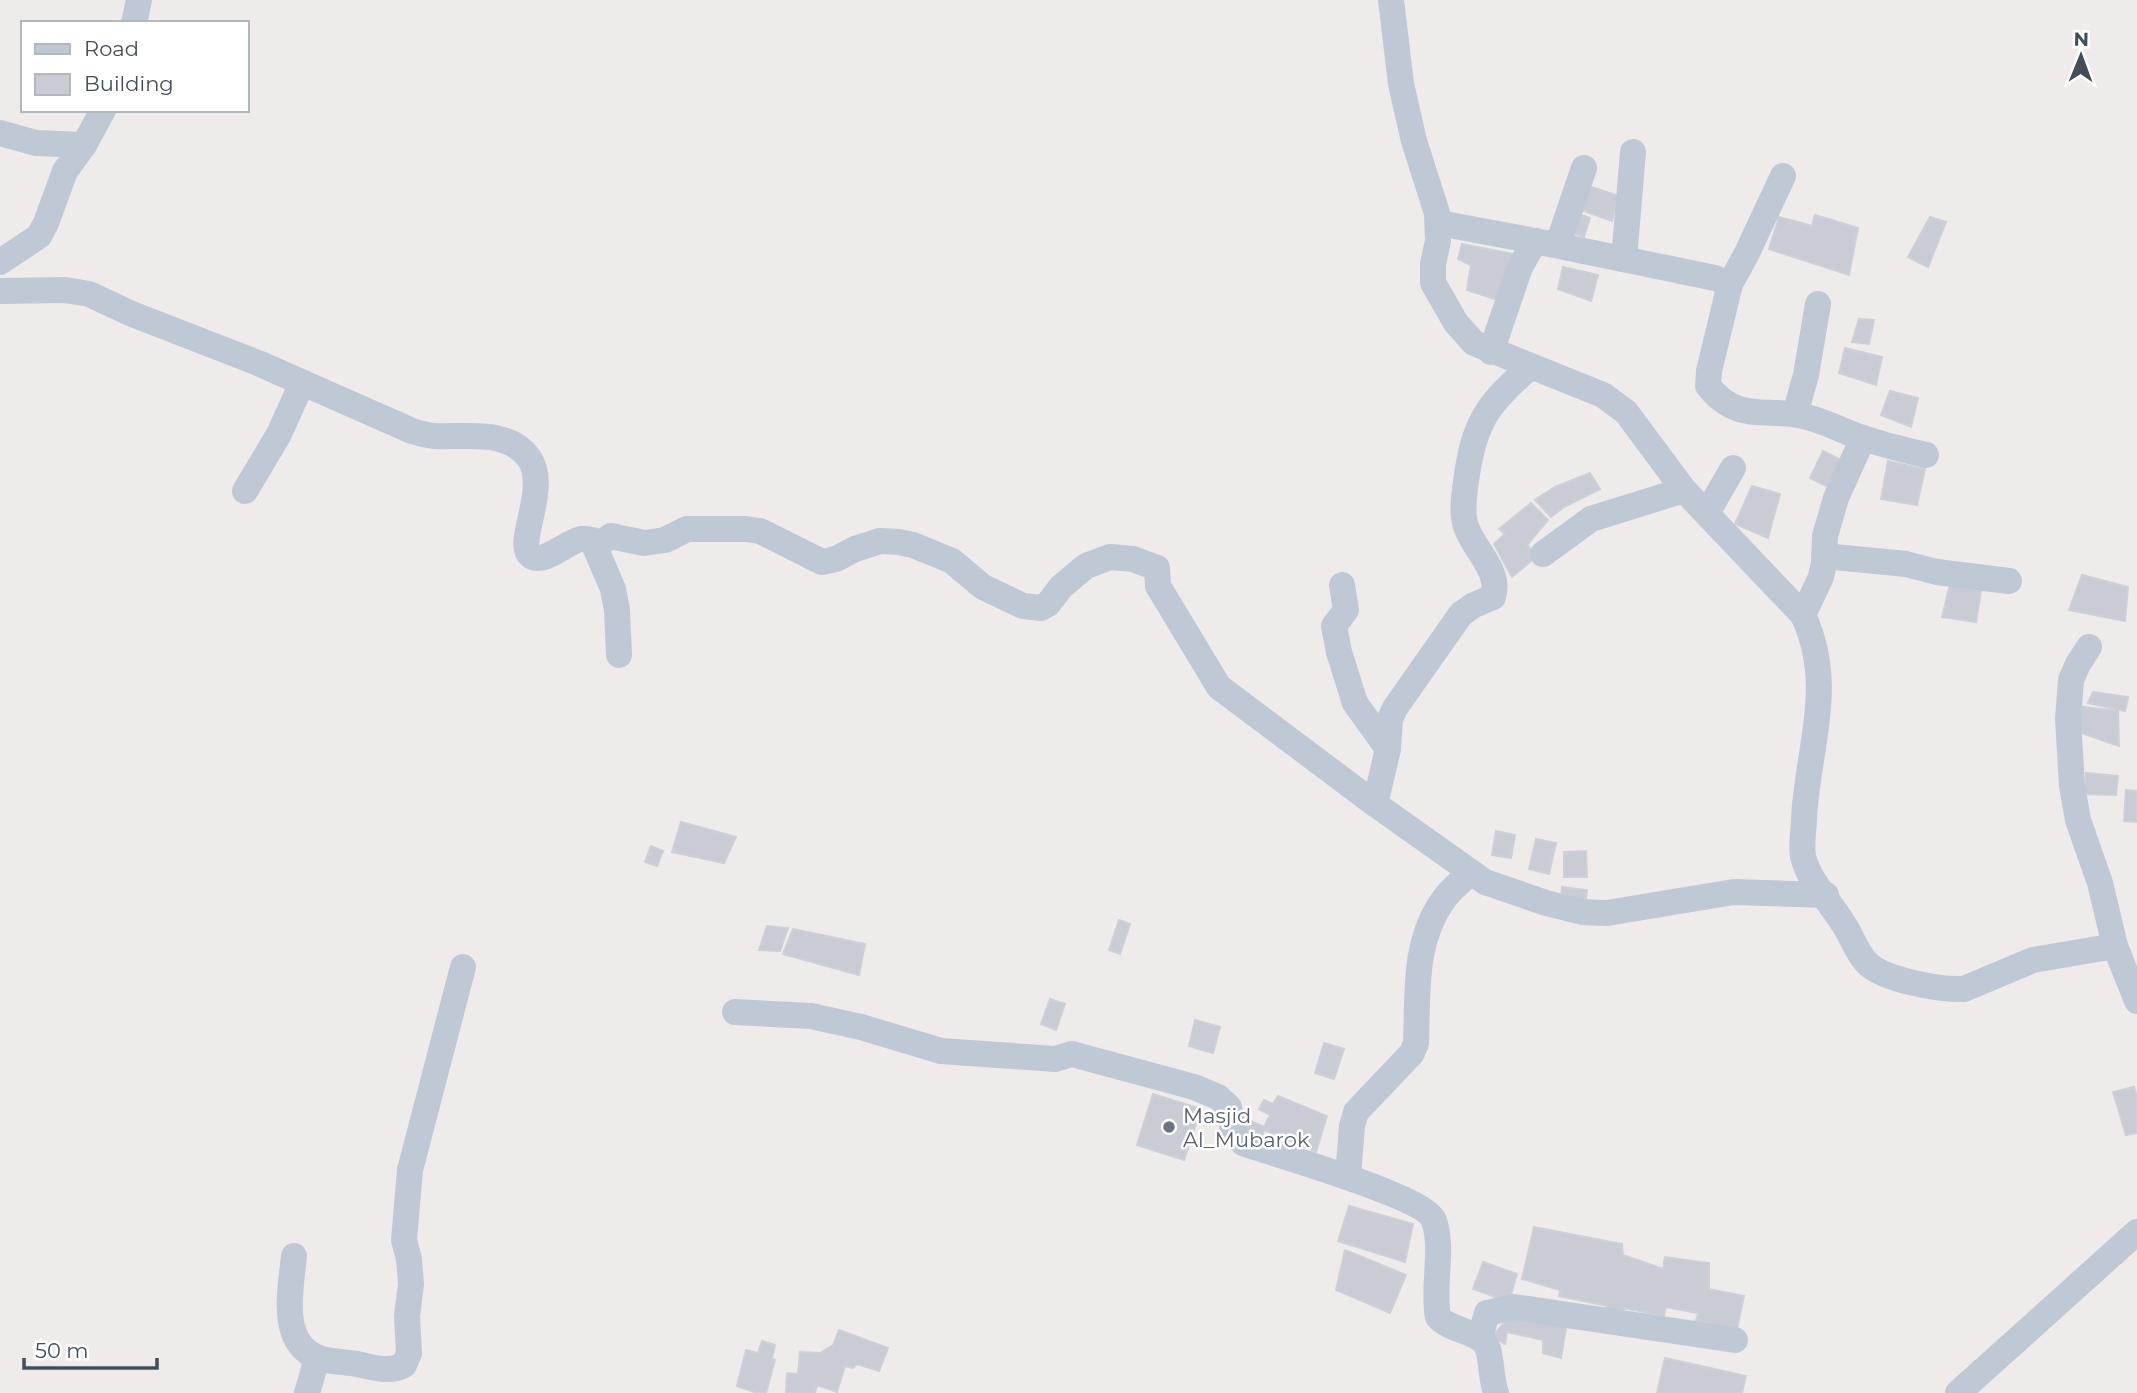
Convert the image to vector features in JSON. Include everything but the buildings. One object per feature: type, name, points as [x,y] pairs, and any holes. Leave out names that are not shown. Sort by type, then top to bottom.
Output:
[{"type":"street","points":[[134,21],[139,0]]},
{"type":"street","points":[[1391,0],[1401,84],[1414,141],[1435,202],[1438,241],[1433,264],[1433,283],[1455,323],[1474,343],[1491,352],[1603,395],[1626,412],[1685,490],[1803,615],[1810,630],[1818,663],[1820,700],[1806,788],[1803,858],[1809,874],[1826,895],[1870,966],[1882,973],[1909,981],[1954,990],[1976,986],[2033,960],[2115,946]]},
{"type":"street","points":[[0,262],[39,236],[65,171],[84,145],[102,112]]},
{"type":"street","points":[[0,134],[36,143],[84,145]]},
{"type":"street","points":[[1624,259],[1633,152]]},
{"type":"street","points":[[1491,352],[1520,267],[1546,243],[1584,168]]},
{"type":"street","points":[[1783,176],[1730,284],[1709,371],[1708,386],[1717,397],[1754,414],[1795,414],[1863,438],[1926,455]]},
{"type":"street","points":[[1438,223],[1715,278],[1730,284]]},
{"type":"street","points":[[0,291],[66,290],[89,294],[412,431],[430,436],[496,437],[514,444],[529,458],[537,491],[526,535],[526,550],[530,556],[537,559],[581,539],[592,540],[613,589],[619,655]]},
{"type":"street","points":[[1795,414],[1806,375],[1818,304]]},
{"type":"street","points":[[1375,804],[1388,749],[1390,719],[1395,708],[1461,614],[1493,597],[1496,581],[1468,531],[1464,517],[1469,459],[1476,429],[1493,402],[1530,367]]},
{"type":"street","points":[[245,491],[279,434],[302,383]]},
{"type":"street","points":[[1803,615],[1821,577],[1825,536],[1836,498],[1863,438]]},
{"type":"street","points":[[1707,513],[1733,468]]},
{"type":"street","points":[[1543,554],[1591,519],[1685,490]]},
{"type":"street","points":[[596,546],[611,536],[652,542],[665,540],[687,529],[746,529],[760,531],[822,562],[880,541],[899,542],[952,561],[983,587],[1023,606],[1041,608],[1086,566],[1110,557],[1148,563],[1157,568],[1158,586],[1219,687],[1375,804],[1485,881],[1546,903],[1582,912],[1607,914],[1734,892],[1826,895]]},
{"type":"street","points":[[1824,556],[1906,564],[1937,572],[2009,581]]},
{"type":"street","points":[[1342,585],[1346,610],[1334,626],[1339,652],[1355,703],[1388,749]]},
{"type":"street","points":[[2089,647],[2071,680],[2068,719],[2071,786],[2078,820],[2100,883],[2115,946],[2137,1001]]},
{"type":"street","points":[[1348,1177],[1352,1126],[1356,1112],[1412,1053],[1416,1043],[1418,966],[1431,922],[1444,899],[1471,872]]},
{"type":"street","points":[[294,1256],[290,1318],[292,1334],[298,1343],[317,1358],[395,1369],[404,1365],[408,1359],[407,1316],[411,1284],[404,1240],[410,1170],[463,967]]},
{"type":"street","points":[[735,1012],[811,1016],[862,1027],[940,1051],[1055,1059],[1072,1054],[1194,1087],[1218,1097],[1229,1107],[1233,1132],[1243,1143],[1348,1177],[1430,1213],[1436,1227],[1438,1317],[1443,1322],[1480,1338],[1488,1349],[1496,1393]]},
{"type":"street","points":[[1958,1393],[2137,1233]]},
{"type":"street","points":[[1480,1338],[1487,1312],[1514,1307],[1735,1340]]},
{"type":"street","points":[[307,1393],[317,1358]]},
{"type":"place","name":"Masjid Al_Mubarok","points":[[1169,1127]]}]
